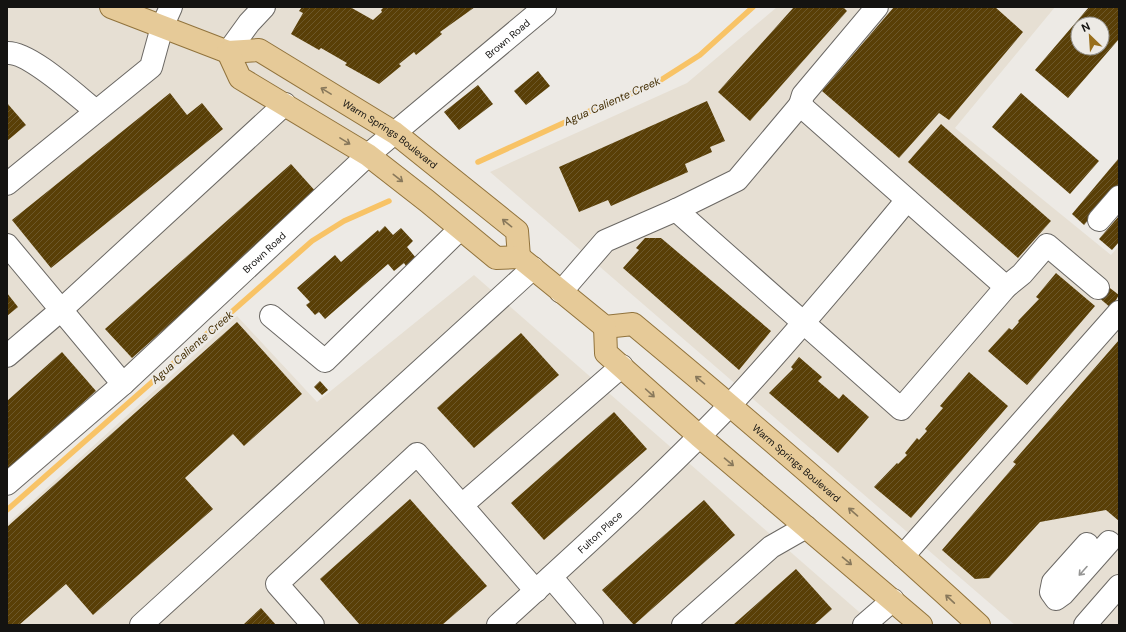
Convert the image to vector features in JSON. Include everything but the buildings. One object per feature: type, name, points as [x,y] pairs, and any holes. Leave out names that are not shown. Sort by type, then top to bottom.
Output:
[{"type":"main road","name":"Warm Springs Boulevard","points":[[111,7],[228,52],[259,50],[395,133],[517,231],[526,263]]},
{"type":"main road","points":[[228,52],[240,78],[368,155],[496,258],[526,263],[605,327],[606,352],[699,436],[921,625]]},
{"type":"main road","name":"Warm Springs Boulevard","points":[[605,327],[633,324],[730,404],[979,625]]},
{"type":"street","points":[[7,184],[151,67],[162,27],[171,7]]},
{"type":"street","points":[[228,52],[249,23],[264,7]]},
{"type":"street","name":"Brown Road","points":[[7,484],[123,384],[368,155],[545,7]]},
{"type":"street","points":[[561,292],[605,241],[676,210],[737,180],[800,106],[803,95],[876,7]]},
{"type":"street","points":[[7,53],[13,53],[41,67],[96,111]]},
{"type":"street","points":[[7,356],[61,310],[285,104]]},
{"type":"street","points":[[800,106],[1006,287]]},
{"type":"street","points":[[1099,220],[1119,198]]},
{"type":"street","name":"Fulton Place","points":[[498,625],[699,436],[730,404],[804,324],[907,200]]},
{"type":"street","points":[[676,210],[901,409],[1006,287],[1022,274],[1047,245],[1098,288]]},
{"type":"street","points":[[271,316],[325,361],[460,229]]},
{"type":"street","points":[[7,245],[123,384]]},
{"type":"street","points":[[141,625],[526,263]]},
{"type":"street","points":[[903,556],[1119,312]]},
{"type":"street","points":[[462,505],[622,366]]},
{"type":"street","points":[[314,625],[277,584],[417,454],[462,505],[543,584],[592,625]]},
{"type":"street","points":[[682,625],[771,547],[806,527]]},
{"type":"street","points":[[1087,544],[1053,582],[1051,592],[1056,599],[1063,594],[1109,542]]},
{"type":"street","points":[[1085,625],[1119,586]]},
{"type":"street","points":[[864,625],[893,600]]},
{"type":"shaded area","points":[[7,7],[543,7],[7,484]]},
{"type":"shaded area","points":[[777,7],[1055,7],[955,128],[1111,255],[1119,246],[1119,625],[1015,625],[490,172],[687,83]]},
{"type":"shaded area","points":[[474,275],[874,625],[7,625],[7,524],[237,316],[317,402]]},
{"type":"waterway","name":"Agua Caliente Creek","points":[[478,162],[605,104],[653,85],[700,55],[753,7]]},
{"type":"waterway","name":"Agua Caliente Creek","points":[[7,510],[312,241],[344,221],[389,201]]}]
